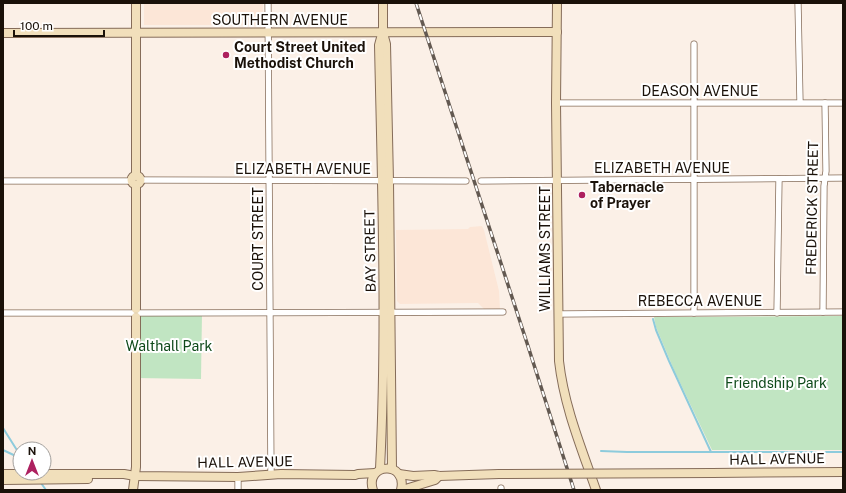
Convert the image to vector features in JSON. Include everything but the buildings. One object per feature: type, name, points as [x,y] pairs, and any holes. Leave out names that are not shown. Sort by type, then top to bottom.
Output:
[{"type":"street","points":[[134,490],[136,313],[136,3]]},
{"type":"street","name":"COURT STREET","points":[[268,3],[271,474]]},
{"type":"street","name":"BAY STREET","points":[[383,3],[383,33],[379,45],[385,181],[387,312],[395,472],[402,480],[402,490]]},
{"type":"street","name":"WILLIAMS STREET","points":[[557,3],[556,103],[559,360],[564,394],[572,422],[596,490]]},
{"type":"street","points":[[798,3],[800,102]]},
{"type":"street","name":"SOUTHERN AVENUE","points":[[3,33],[557,32]]},
{"type":"street","points":[[694,44],[694,313]]},
{"type":"street","name":"DEASON AVENUE","points":[[556,103],[843,103]]},
{"type":"street","name":"FREDERICK STREET","points":[[823,312],[825,103]]},
{"type":"street","name":"ELIZABETH AVENUE","points":[[481,180],[843,178]]},
{"type":"street","points":[[777,313],[779,179]]},
{"type":"street","name":"ELIZABETH AVENUE","points":[[3,181],[466,180]]},
{"type":"street","name":"BAY STREET","points":[[378,472],[383,413],[387,312]]},
{"type":"street","points":[[3,313],[503,312]]},
{"type":"street","name":"REBECCA AVENUE","points":[[558,314],[843,312]]},
{"type":"street","points":[[372,488],[378,472]]},
{"type":"street","name":"HALL AVENUE","points":[[3,474],[124,474],[135,476],[238,477],[271,474],[355,475],[378,472],[395,472]]},
{"type":"street","points":[[395,472],[413,476],[439,476]]},
{"type":"street","name":"HALL AVENUE","points":[[439,476],[499,474],[843,472]]},
{"type":"street","name":"HALL AVENUE","points":[[355,475],[372,488]]},
{"type":"street","name":"HALL AVENUE","points":[[3,480],[124,479],[135,476]]},
{"type":"street","points":[[402,490],[435,480],[439,476]]},
{"type":"street","points":[[238,477],[238,490]]},
{"type":"shaded area","points":[[144,3],[263,3],[263,25],[144,25]]},
{"type":"shaded area","points":[[482,226],[499,291],[500,310],[486,311],[478,303],[400,304],[397,301],[396,230],[468,229],[470,227]]},
{"type":"green space","name":"Walthall Park","points":[[202,313],[201,379],[136,378],[139,315]]},
{"type":"green space","name":"Friendship Park","points":[[843,316],[843,450],[712,450],[674,370],[656,327],[654,317]]},
{"type":"waterway","points":[[653,319],[669,361],[711,452]]},
{"type":"waterway","points":[[3,428],[12,442]]},
{"type":"waterway","points":[[3,450],[12,454]]},
{"type":"waterway","points":[[601,451],[843,452]]},
{"type":"waterway","points":[[41,483],[46,490]]},
{"type":"railway","points":[[416,3],[574,490]]},
{"type":"place","name":"Court Street United Methodist Church","points":[[226,55]]},
{"type":"place","name":"Tabernacle of Prayer","points":[[582,195]]}]
